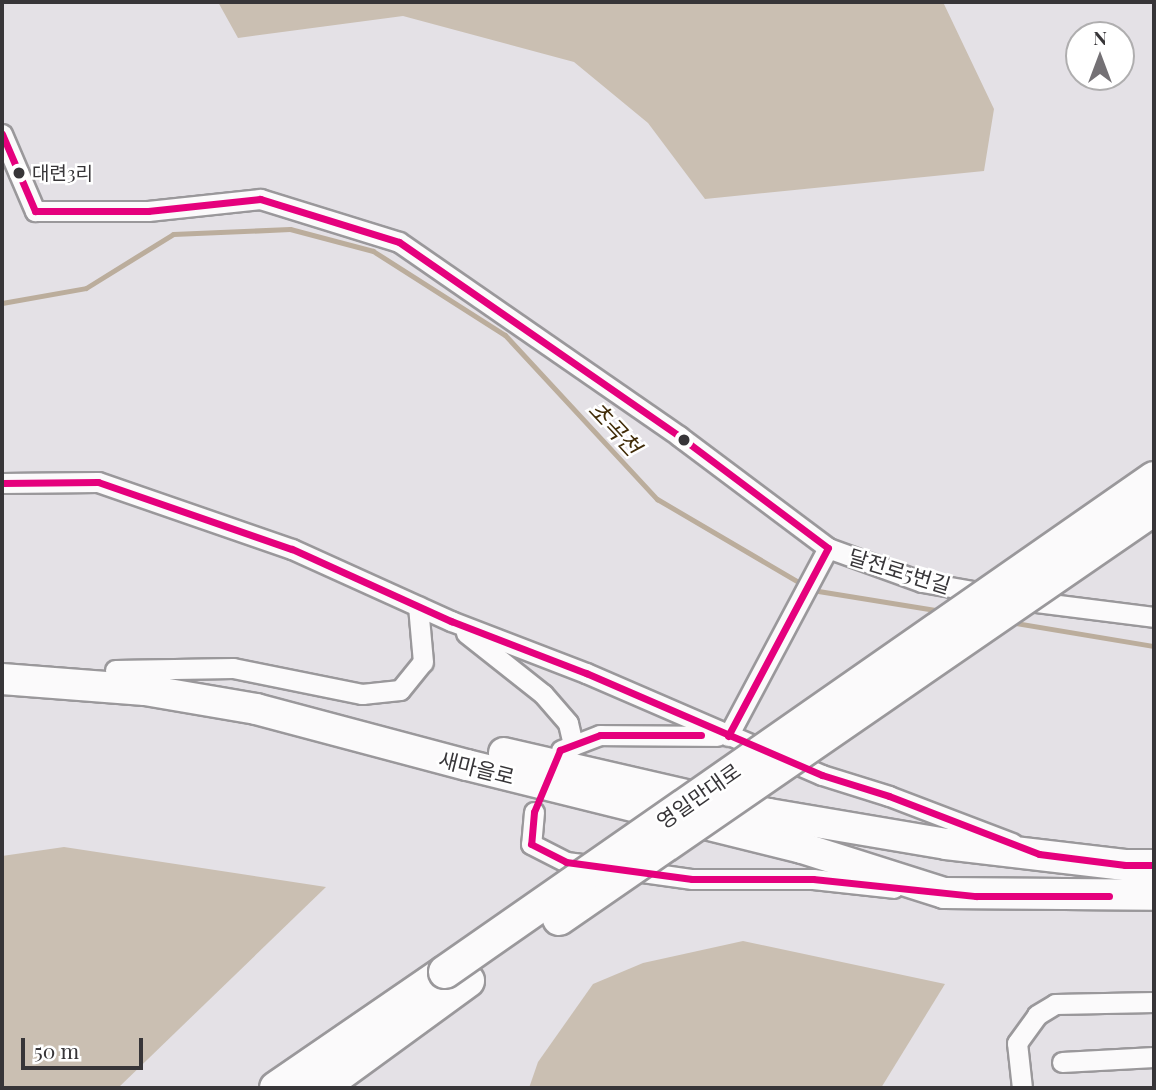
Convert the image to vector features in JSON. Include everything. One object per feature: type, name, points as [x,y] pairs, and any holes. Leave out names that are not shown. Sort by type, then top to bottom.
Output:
[{"type":"highway","name":"영일만대로","points":[[321,1088],[456,977],[1154,478]]},
{"type":"highway","name":"영일만대로","points":[[276,1088],[456,977],[1154,509]]},
{"type":"main road","name":"새마을로","points":[[2,663],[115,670],[211,683],[769,814],[946,844],[1125,865],[1154,865]]},
{"type":"main road","name":"새마을로","points":[[2,679],[145,690],[257,709],[467,765],[802,848],[944,893],[1154,895]]},
{"type":"street","name":"달전로5번길","points":[[2,134],[35,211],[148,211],[260,199],[399,242],[658,421],[828,548],[922,582],[1056,607],[1154,617]]},
{"type":"street","points":[[2,483],[98,482],[292,549],[451,621],[586,673],[822,775],[889,796],[1039,854]]},
{"type":"street","points":[[729,736],[828,548]]},
{"type":"street","points":[[115,670],[233,668],[362,695],[400,690],[423,662],[418,606]]},
{"type":"street","points":[[451,621],[543,694],[568,723],[567,747],[600,735],[729,736]]},
{"type":"street","points":[[534,811],[531,844],[566,862],[692,879],[813,879],[944,893]]},
{"type":"street","points":[[1022,1088],[1017,1043],[1037,1015],[1055,1004],[1154,1002]]},
{"type":"street","points":[[1062,1062],[1154,1057]]},
{"type":"shaded area","points":[[218,2],[943,2],[994,109],[984,171],[705,199],[648,123],[574,62],[403,16],[238,38]]},
{"type":"shaded area","points":[[64,847],[326,887],[118,1088],[2,1088],[2,856]]},
{"type":"shaded area","points":[[743,941],[945,984],[881,1088],[529,1088],[538,1062],[593,984],[643,963]]},
{"type":"waterway","name":"초곡천","points":[[2,303],[86,288],[173,234],[290,229],[373,251],[505,335],[657,499],[812,590],[941,611]]},
{"type":"waterway","name":"초곡천","points":[[1010,622],[1154,646]]},
{"type":"transit line","points":[[2,134],[35,211],[148,211],[260,199],[399,242],[679,436],[828,548]]},
{"type":"transit line","points":[[2,483],[98,482],[292,549],[451,621],[586,673],[822,775],[889,796],[1039,854],[1125,865],[1154,865]]},
{"type":"transit line","points":[[728,736],[828,548]]},
{"type":"transit line","points":[[701,735],[600,735],[560,750],[534,812],[531,844],[566,862],[692,879],[813,879],[976,896],[1109,896]]},
{"type":"place","name":"대련3리","points":[[19,173]]}]
